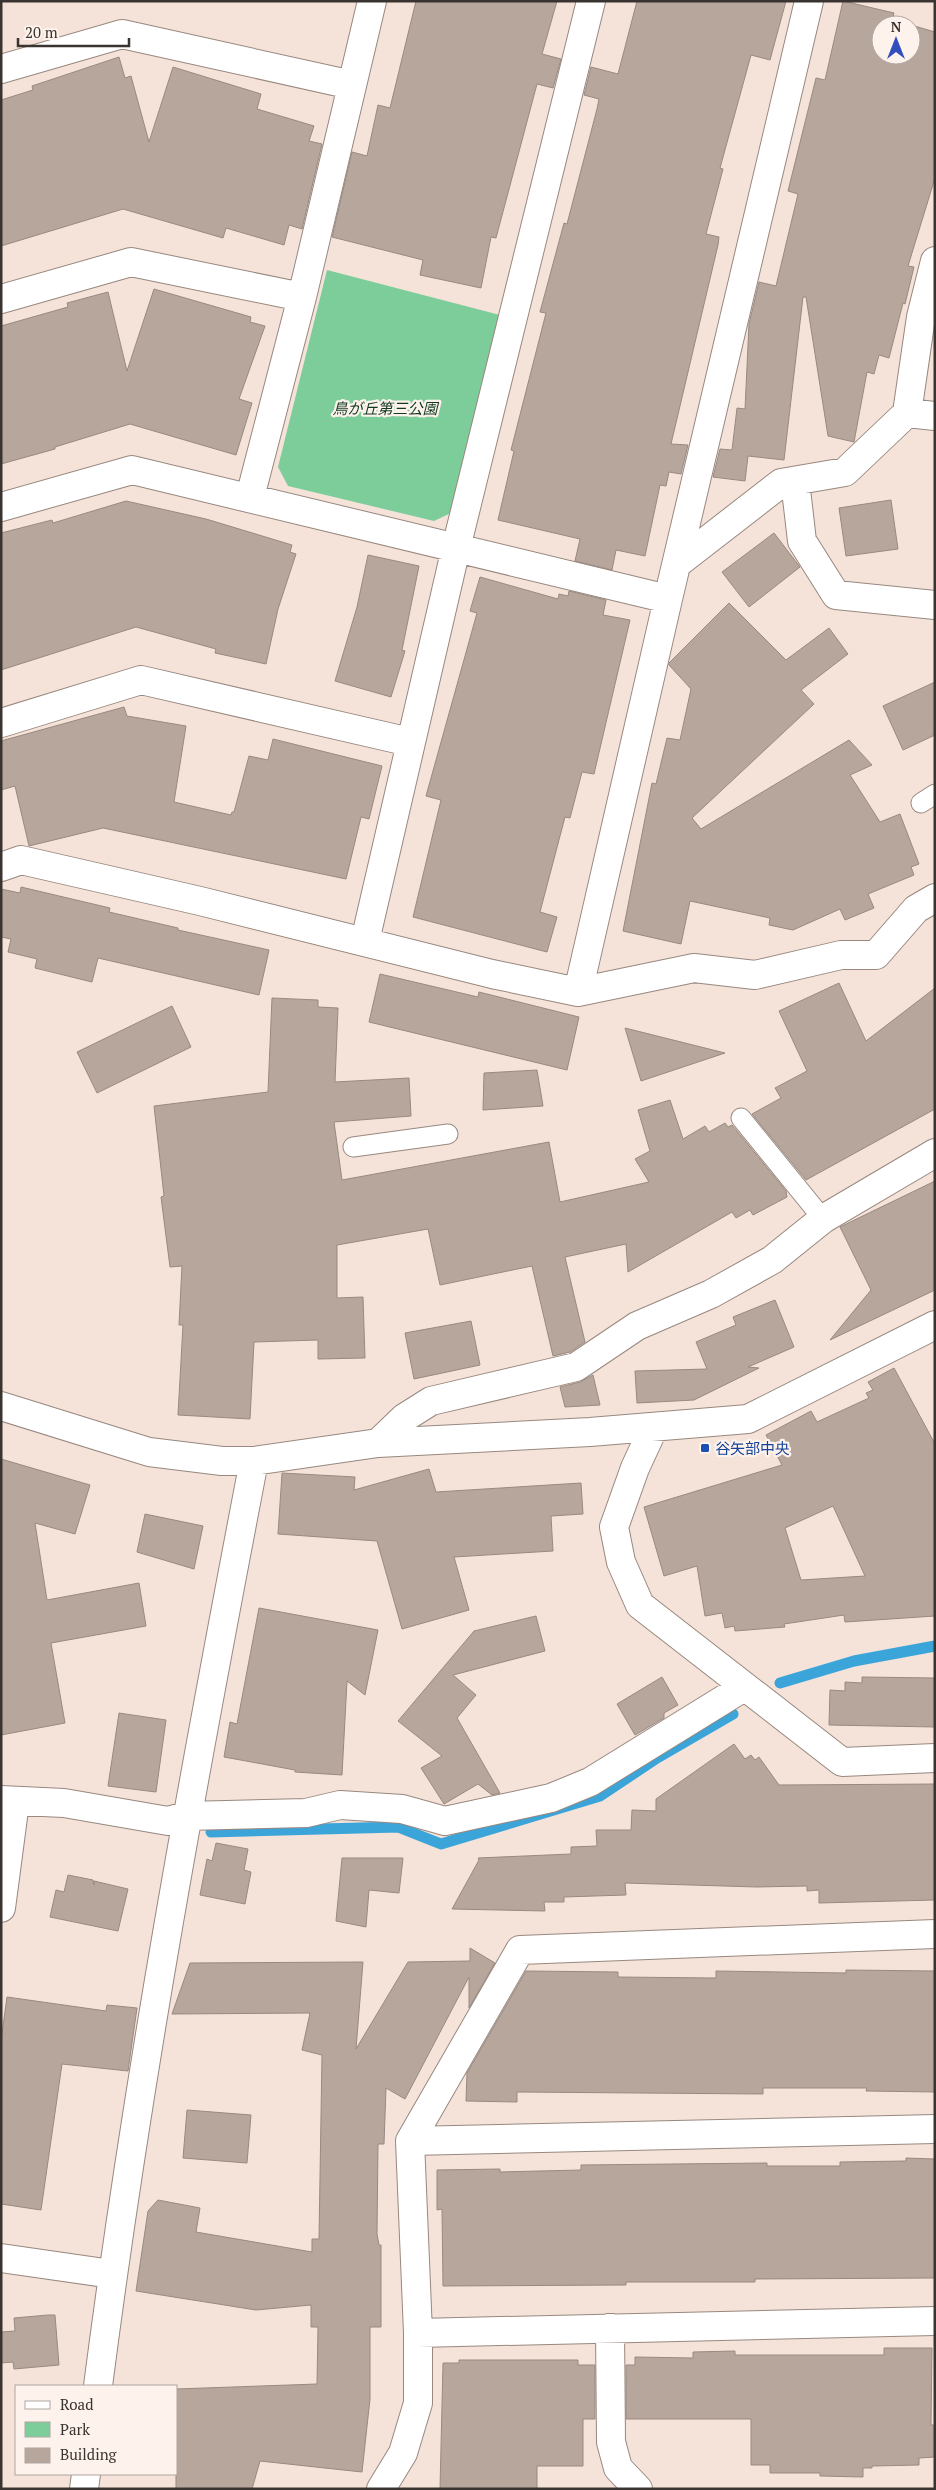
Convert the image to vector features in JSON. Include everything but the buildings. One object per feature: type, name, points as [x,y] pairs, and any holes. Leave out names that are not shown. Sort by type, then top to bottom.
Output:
[{"type":"street","points":[[250,497],[302,297],[372,1]]},
{"type":"street","points":[[365,941],[456,548],[591,1]]},
{"type":"street","points":[[578,992],[668,599],[809,1]]},
{"type":"street","points":[[1,69],[122,34],[352,85]]},
{"type":"street","points":[[678,563],[781,483],[845,472],[907,413],[921,317],[935,261]]},
{"type":"street","points":[[1,300],[131,262],[302,297]]},
{"type":"street","points":[[907,413],[935,416]]},
{"type":"street","points":[[1,507],[132,470],[668,599]]},
{"type":"street","points":[[795,481],[802,541],[836,595],[935,605]]},
{"type":"street","points":[[1,723],[141,680],[410,742]]},
{"type":"street","points":[[1,867],[22,860],[365,941],[492,974],[578,992],[694,968],[755,975],[841,955],[876,955],[916,908],[935,898]]},
{"type":"street","points":[[378,1443],[404,1418],[431,1402],[576,1367],[637,1326],[711,1294],[772,1260],[823,1219],[935,1153]]},
{"type":"street","points":[[1,1406],[149,1452],[222,1461],[254,1461],[378,1443],[654,1427],[748,1419],[935,1325]]},
{"type":"street","points":[[654,1427],[635,1468],[614,1527],[621,1562],[640,1605],[842,1762],[935,1758]]},
{"type":"street","points":[[98,2385],[112,2274],[186,1816],[254,1461]]},
{"type":"street","points":[[1,1908],[8,1801],[64,1803],[168,1821],[186,1816],[306,1813],[340,1805],[402,1809],[445,1821],[550,1798],[590,1782],[744,1687]]},
{"type":"street","points":[[381,2489],[403,2453],[418,2404],[418,2333],[410,2141],[520,1950],[935,1934]]},
{"type":"street","points":[[410,2141],[935,2129]]},
{"type":"street","points":[[1,2258],[112,2274]]},
{"type":"street","points":[[418,2333],[935,2320]]},
{"type":"street","points":[[610,2328],[611,2442],[618,2468],[638,2489]]},
{"type":"street","points":[[84,2489],[86,2475]]},
{"type":"lane","points":[[740,1118],[823,1219]]},
{"type":"lane","points":[[352,1147],[448,1134]]},
{"type":"green space","name":"鳥が丘第三公園","points":[[327,270],[500,315],[451,513],[434,521],[288,486],[278,467]]},
{"type":"waterway","points":[[780,1683],[854,1661],[935,1646]]},
{"type":"waterway","points":[[211,1832],[398,1827],[441,1844],[600,1796],[657,1758],[733,1714]]},
{"type":"place","name":"谷矢部中央","points":[[705,1448]]}]
